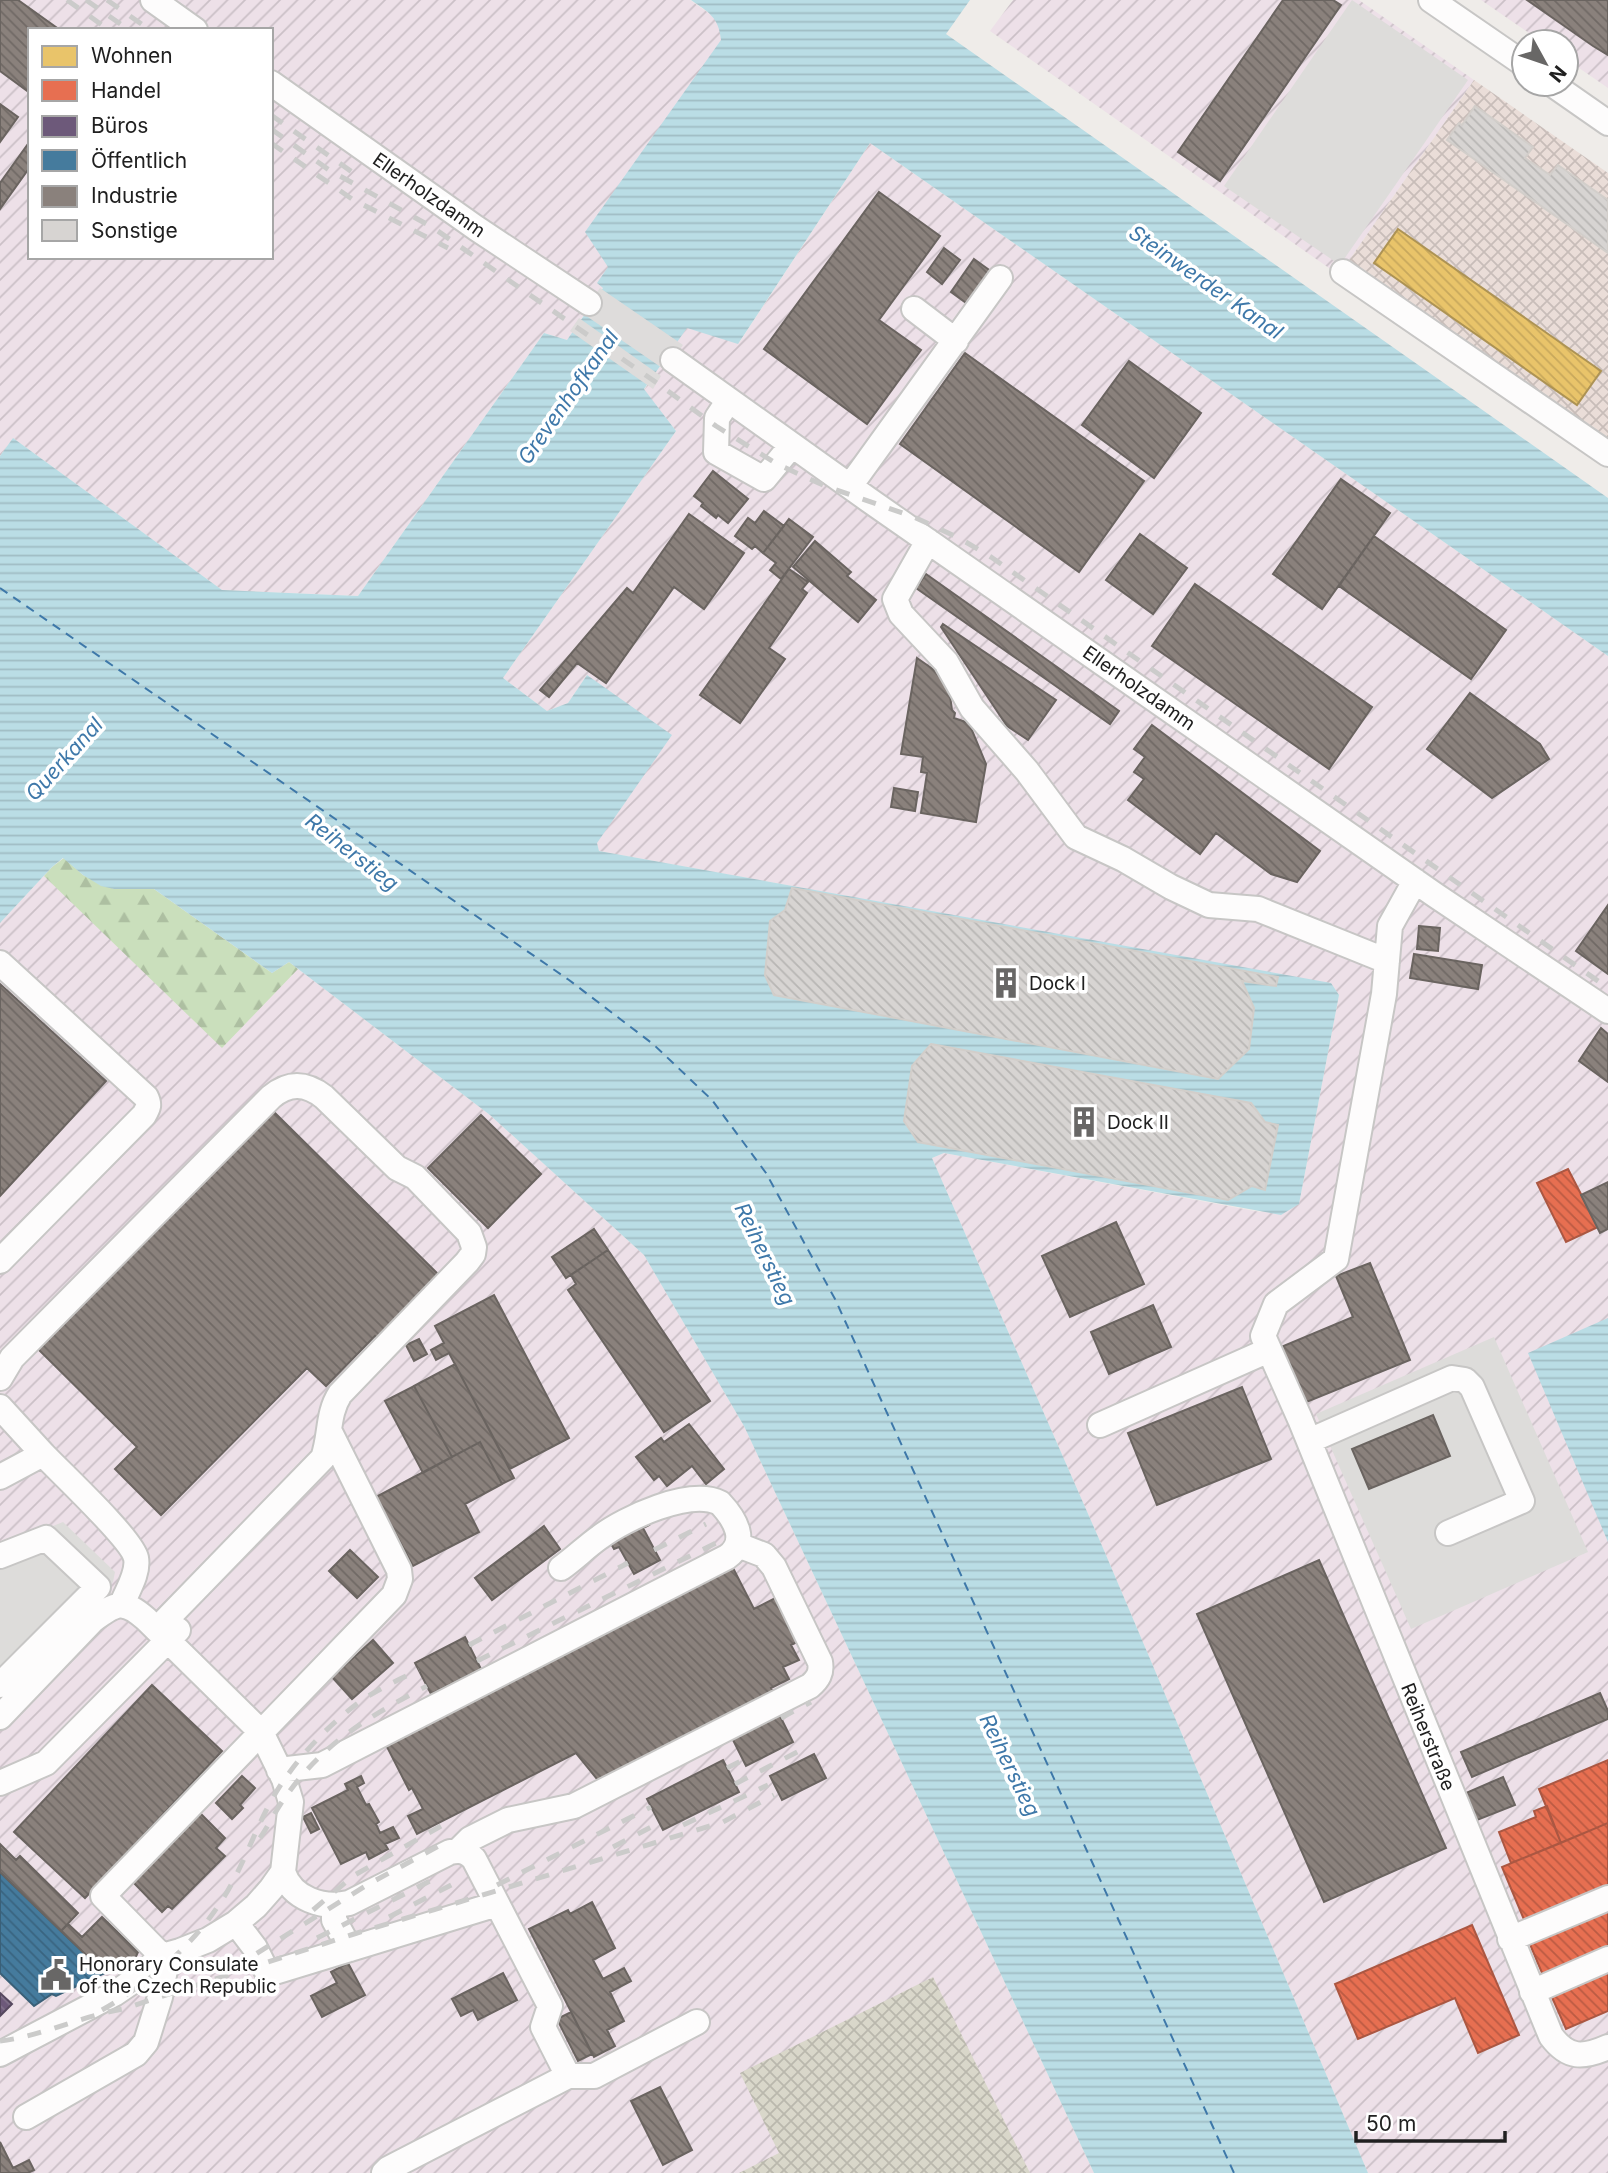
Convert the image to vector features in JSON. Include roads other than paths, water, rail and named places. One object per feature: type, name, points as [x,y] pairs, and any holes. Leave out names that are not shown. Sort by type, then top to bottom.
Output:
[{"type":"street","points":[[153,0],[192,28]]},
{"type":"street","points":[[1431,0],[1510,54]]},
{"type":"street","name":"Ellerholzdamm","points":[[273,84],[476,228],[589,303]]},
{"type":"street","points":[[1572,98],[1608,123]]},
{"type":"street","points":[[1343,272],[1608,454]]},
{"type":"street","points":[[850,486],[1000,278]]},
{"type":"street","points":[[914,309],[956,341]]},
{"type":"street","name":"Ellerholzdamm","points":[[673,360],[1415,881],[1608,1011]]},
{"type":"street","points":[[729,400],[717,418],[716,452],[764,479],[792,445]]},
{"type":"street","points":[[928,541],[895,599],[901,614],[946,662],[972,708],[1027,771],[1076,837],[1209,905],[1258,909],[1387,961]]},
{"type":"street","points":[[1100,1425],[1269,1350],[1263,1336],[1276,1304],[1336,1259],[1384,994],[1390,926],[1415,881]]},
{"type":"street","points":[[0,963],[146,1097],[149,1103],[144,1115],[3,1253]]},
{"type":"street","points":[[0,1375],[12,1358],[271,1097],[288,1087],[306,1086],[314,1089],[397,1168],[415,1177],[469,1233],[474,1247],[467,1262],[340,1394],[331,1413],[326,1446],[299,1504]]},
{"type":"street","name":"Reiherstraße","points":[[1269,1350],[1551,2036],[1558,2046],[1575,2055],[1586,2055],[1608,2047]]},
{"type":"street","points":[[1304,1430],[1452,1378],[1465,1380],[1472,1387],[1522,1501],[1448,1533]]},
{"type":"street","points":[[0,1407],[133,1550],[136,1569],[122,1604]]},
{"type":"street","points":[[26,2116],[136,2054],[146,2042],[160,1997],[166,1964],[162,1956],[103,1896],[394,1595],[398,1587],[399,1570],[348,1468],[326,1446]]},
{"type":"street","points":[[0,1783],[46,1763],[326,1446]]},
{"type":"street","points":[[0,1477],[43,1454]]},
{"type":"street","points":[[162,1634],[335,1467],[348,1468]]},
{"type":"street","points":[[279,1770],[322,1765],[727,1557],[738,1545],[738,1532],[720,1503],[688,1500],[650,1510],[624,1522],[600,1536],[561,1568]]},
{"type":"street","points":[[0,1556],[46,1538],[98,1587],[0,1685]]},
{"type":"street","points":[[459,1850],[470,1839],[509,1820],[574,1806],[810,1686],[817,1680],[820,1662],[774,1567],[764,1555],[738,1545]]},
{"type":"street","points":[[0,1717],[93,1620],[110,1607],[122,1604],[134,1608],[261,1732],[291,1802],[283,1872],[286,1884],[294,1891],[319,1904],[349,1903],[450,1852],[467,1852],[474,1860],[550,2006],[543,2027],[568,2076]]},
{"type":"street","points":[[291,1802],[322,1765]]},
{"type":"street","points":[[0,2054],[114,1994],[162,1956],[208,1940],[236,1923],[263,1898],[283,1872]]},
{"type":"street","points":[[1510,1939],[1608,1898]]},
{"type":"street","points":[[236,1923],[255,1948],[268,1974],[497,1904]]},
{"type":"street","points":[[334,1905],[334,1920],[349,1949]]},
{"type":"street","points":[[1532,1992],[1608,1959]]},
{"type":"street","points":[[384,2173],[568,2076],[594,2076],[697,2022]]},
{"type":"water","points":[[691,0],[970,0],[946,34],[1608,498],[1608,656],[870,143],[738,344],[687,328],[644,389],[676,431],[503,678],[547,711],[568,703],[587,675],[672,735],[597,843],[599,851],[1331,983],[1339,995],[1299,1204],[1281,1215],[944,1153],[932,1158],[1103,1548],[1368,2173],[1094,2173],[744,1426],[644,1255],[490,1115],[289,962],[272,973],[154,889],[114,889],[101,886],[63,858],[0,923],[0,456],[13,438],[222,590],[358,596],[544,333],[567,340],[603,288],[597,283],[608,267],[585,232],[721,40],[715,20]]},
{"type":"water","points":[[1608,1318],[1608,1542],[1528,1353]]},
{"type":"railway","points":[[67,0],[106,28]]},
{"type":"railway","points":[[86,0],[126,28]]},
{"type":"railway","points":[[107,0],[147,28]]},
{"type":"railway","points":[[273,116],[362,179]]},
{"type":"railway","points":[[273,130],[329,170],[432,227],[716,426],[777,464],[825,486],[914,517],[959,538],[991,557],[1608,988]]},
{"type":"railway","points":[[273,144],[352,199],[448,248]]},
{"type":"railway","points":[[654,1550],[706,1524]]},
{"type":"railway","points":[[477,1661],[716,1543]]},
{"type":"railway","points":[[469,1645],[628,1563]]},
{"type":"railway","points":[[102,2010],[158,1971],[206,1923],[231,1885],[276,1793],[318,1738],[365,1698],[419,1670]]},
{"type":"railway","points":[[260,1838],[285,1797],[303,1774],[335,1743],[369,1718],[427,1686]]},
{"type":"railway","points":[[781,1718],[811,1702]]},
{"type":"railway","points":[[735,1784],[805,1748]]},
{"type":"railway","points":[[727,1768],[741,1761]]},
{"type":"railway","points":[[683,1825],[768,1785]]},
{"type":"railway","points":[[0,2041],[123,2009],[354,1934],[723,1822],[774,1795]]},
{"type":"railway","points":[[497,1885],[651,1807]]},
{"type":"railway","points":[[613,1847],[659,1823]]},
{"type":"railway","points":[[313,1910],[353,1876],[441,1826]]},
{"type":"railway","points":[[233,1968],[367,1885],[448,1841]]},
{"type":"railway","points":[[317,1938],[442,1875]]},
{"type":"railway","points":[[389,1917],[459,1881]]},
{"type":"place","name":"Dock I","points":[[1006,983]]},
{"type":"place","name":"Dock II","points":[[1084,1122]]},
{"type":"place","name":"Honorary Consulate of the Czech Republic","points":[[56,1975]]},
{"type":"water label","name":"Steinwerder Kanal","points":[[1206,282]]},
{"type":"water label","name":"Grevenhofkanal","points":[[568,397]]},
{"type":"water label","name":"Querkanal","points":[[64,759]]},
{"type":"water label","name":"Reiherstieg","points":[[352,852]]},
{"type":"water label","name":"Reiherstieg","points":[[765,1254]]},
{"type":"water label","name":"Reiherstieg","points":[[1010,1765]]}]
